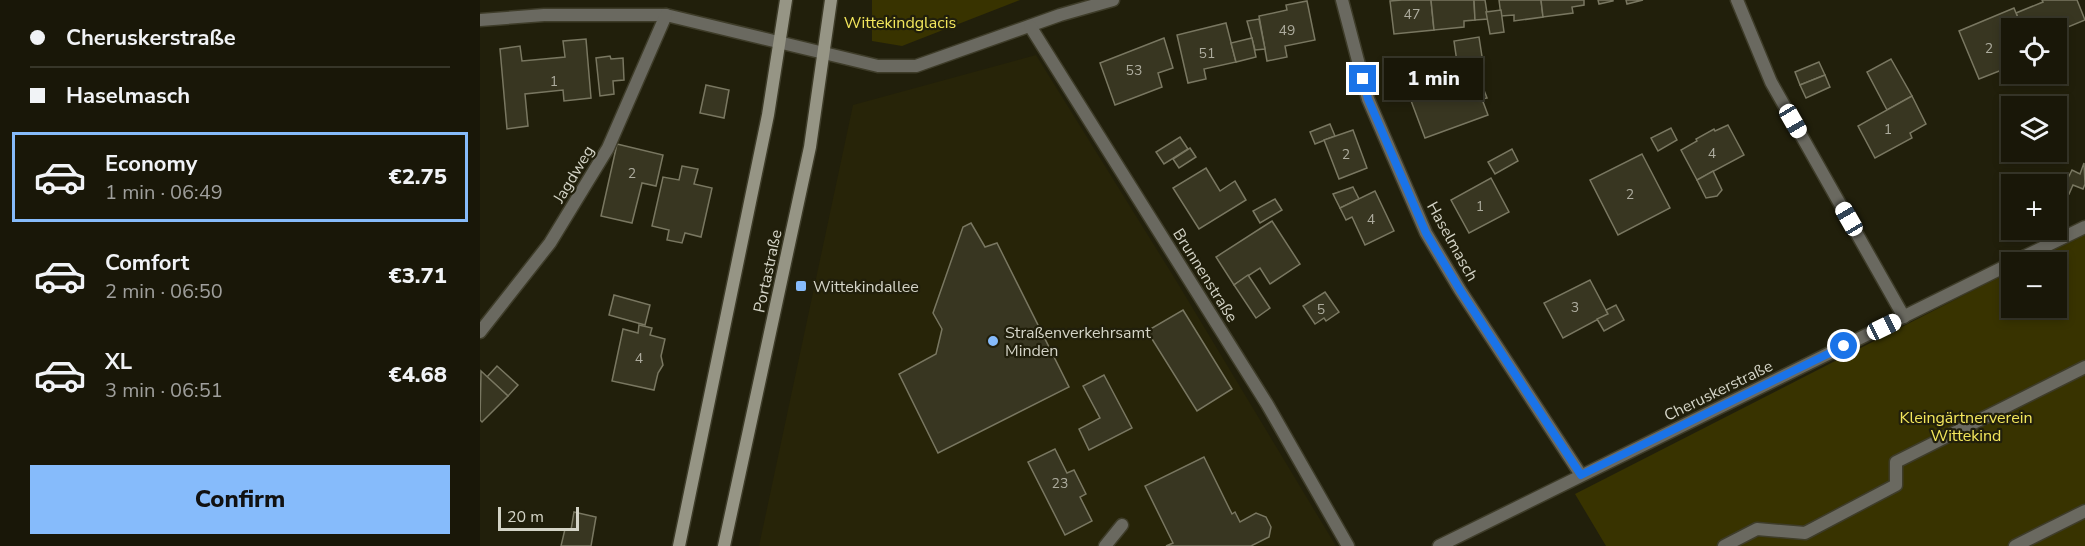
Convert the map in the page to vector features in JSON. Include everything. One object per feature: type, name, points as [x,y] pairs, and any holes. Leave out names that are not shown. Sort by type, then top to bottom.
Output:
[{"type":"main road","name":"Portastraße","points":[[679,546],[768,115],[786,0]]},
{"type":"main road","name":"Portastraße","points":[[724,546],[810,147],[831,0]]},
{"type":"street","points":[[480,20],[544,15],[666,15],[878,66],[901,68],[916,66],[1060,15],[1113,0]]},
{"type":"street","name":"Haselmasch","points":[[1342,0],[1368,99],[1426,233],[1460,290],[1581,475]]},
{"type":"street","points":[[1737,0],[1771,82],[1904,317]]},
{"type":"street","name":"Jagdweg","points":[[480,332],[550,243],[608,148],[666,15]]},
{"type":"street","name":"Brunnenstraße","points":[[1030,26],[1267,404],[1348,546]]},
{"type":"street","name":"Cheruskerstraße","points":[[2034,252],[2085,227]]},
{"type":"street","name":"Cheruskerstraße","points":[[1439,546],[2001,268]]},
{"type":"street","points":[[1724,546],[1757,529],[1805,533],[1896,485],[1896,462],[2085,367]]},
{"type":"street","points":[[2014,546],[2085,511]]},
{"type":"street","points":[[1105,546],[1122,525]]},
{"type":"shaded area","points":[[1036,55],[1177,282],[1336,546],[759,546],[853,105]]},
{"type":"green space","name":"Wittekindglacis","points":[[872,0],[1020,0],[902,46],[872,41]]},
{"type":"green space","name":"Kleingärtnerverein Wittekind","points":[[2085,233],[2085,546],[1606,546],[1575,494],[2001,276],[2001,318],[2067,318],[2067,252],[2047,252]]},
{"type":"building","points":[[1431,0],[1434,30],[1394,34],[1390,1]]},
{"type":"building","points":[[1431,0],[1474,0],[1475,20],[1464,21],[1464,27],[1434,30]]},
{"type":"building","points":[[1474,0],[1485,0],[1488,19],[1475,20]]},
{"type":"building","points":[[1499,0],[1541,0],[1543,17],[1514,21],[1514,15],[1501,16]]},
{"type":"building","points":[[1541,0],[1584,0],[1584,5],[1572,7],[1573,13],[1543,17]]},
{"type":"building","points":[[1598,0],[1613,0],[1613,1],[1599,4]]},
{"type":"building","points":[[1626,0],[1643,0],[1627,4]]},
{"type":"building","points":[[2042,0],[2077,0],[2085,20],[2067,27],[2067,18],[2018,18],[2016,13],[2043,2]]},
{"type":"building","points":[[1307,1],[1315,40],[1285,46],[1287,57],[1267,61],[1259,16],[1287,10],[1286,5]]},
{"type":"building","points":[[2014,8],[2018,18],[2001,18],[2001,70],[1979,79],[1959,31]]},
{"type":"building","points":[[1501,10],[1504,32],[1490,34],[1486,12]]},
{"type":"building","points":[[1259,19],[1265,49],[1255,50],[1247,21]]},
{"type":"building","points":[[1226,23],[1236,62],[1204,69],[1206,79],[1188,83],[1177,35]]},
{"type":"building","points":[[1479,37],[1483,63],[1469,64],[1458,69],[1454,41]]},
{"type":"building","points":[[1164,38],[1173,68],[1158,73],[1162,87],[1115,105],[1100,63]]},
{"type":"building","points":[[1252,38],[1256,57],[1236,62],[1231,43]]},
{"type":"building","points":[[586,39],[591,98],[564,101],[563,90],[525,94],[528,126],[507,129],[500,49],[520,46],[522,61],[565,57],[563,41]]},
{"type":"building","points":[[610,56],[611,59],[623,58],[624,80],[613,81],[614,94],[600,96],[596,58]]},
{"type":"building","points":[[1891,59],[1912,96],[1887,110],[1867,72]]},
{"type":"building","points":[[1819,62],[1825,75],[1800,85],[1795,72]]},
{"type":"building","points":[[1469,64],[1475,81],[1480,80],[1487,98],[1482,99],[1488,115],[1425,138],[1404,82],[1421,75],[1424,81]]},
{"type":"building","points":[[1825,75],[1830,87],[1806,98],[1800,85]]},
{"type":"building","points":[[706,85],[729,90],[724,118],[700,113]]},
{"type":"building","points":[[1912,96],[1926,124],[1910,133],[1912,138],[1875,158],[1858,126]]},
{"type":"building","points":[[1330,124],[1335,136],[1315,144],[1310,132]]},
{"type":"building","points":[[1728,125],[1744,155],[1697,180],[1681,150],[1714,129],[1715,131]]},
{"type":"building","points":[[1671,128],[1677,140],[1658,151],[1651,138]]},
{"type":"building","points":[[1353,130],[1367,168],[1339,179],[1324,140]]},
{"type":"building","points":[[1180,137],[1188,149],[1164,164],[1156,152]]},
{"type":"building","points":[[617,144],[663,155],[656,186],[642,183],[632,223],[601,216]]},
{"type":"building","points":[[1190,148],[1196,157],[1179,168],[1173,159]]},
{"type":"building","points":[[1512,149],[1518,161],[1495,174],[1488,162]]},
{"type":"building","points":[[1642,154],[1670,208],[1618,235],[1590,180]]},
{"type":"building","points":[[2084,163],[2085,184],[2083,189],[2073,185],[2069,194],[2067,193],[2067,180],[2072,170],[2080,174]]},
{"type":"building","points":[[682,166],[698,169],[694,184],[712,188],[701,237],[685,233],[682,243],[667,240],[669,230],[652,226],[663,177],[679,180]]},
{"type":"building","points":[[1206,168],[1220,191],[1235,181],[1246,200],[1199,229],[1173,188]]},
{"type":"building","points":[[1713,171],[1722,190],[1717,196],[1706,198],[1697,180]]},
{"type":"building","points":[[1491,178],[1509,212],[1469,233],[1451,200]]},
{"type":"building","points":[[1353,187],[1359,199],[1340,208],[1333,194]]},
{"type":"building","points":[[1375,191],[1394,231],[1365,245],[1352,217],[1346,220],[1340,208]]},
{"type":"building","points":[[1275,199],[1282,210],[1260,223],[1253,211]]},
{"type":"building","points":[[1272,221],[1300,264],[1270,284],[1260,268],[1234,285],[1216,257]]},
{"type":"building","name":"Straßenverkehrsamt Minden","points":[[971,223],[985,247],[997,243],[1069,387],[938,453],[899,374],[936,354],[942,329],[933,313],[963,227]]},
{"type":"building","points":[[1248,275],[1270,308],[1256,318],[1234,285]]},
{"type":"building","points":[[1590,280],[1608,314],[1563,338],[1544,303]]},
{"type":"building","points":[[1325,292],[1339,312],[1326,321],[1324,318],[1315,324],[1303,306]]},
{"type":"building","points":[[614,295],[650,305],[645,325],[609,315]]},
{"type":"building","points":[[1616,305],[1624,320],[1604,331],[1597,319],[1608,314],[1606,310]]},
{"type":"building","points":[[1183,310],[1232,389],[1197,411],[1147,331]]},
{"type":"building","points":[[639,325],[652,328],[650,335],[665,339],[661,356],[663,365],[658,373],[654,390],[612,381],[623,329],[638,333]]},
{"type":"building","points":[[497,366],[518,385],[508,396],[487,377]]},
{"type":"building","points":[[481,371],[508,396],[482,422],[480,420]]},
{"type":"building","points":[[1104,375],[1132,428],[1089,450],[1079,429],[1100,418],[1083,386]]},
{"type":"building","points":[[1055,449],[1067,473],[1074,470],[1086,494],[1080,497],[1092,521],[1065,535],[1028,462]]},
{"type":"building","points":[[1204,457],[1232,514],[1235,512],[1240,522],[1256,513],[1266,517],[1271,527],[1269,537],[1251,546],[1166,546],[1173,543],[1145,486]]},
{"type":"building","points":[[574,512],[596,517],[591,546],[561,546],[565,529],[571,530]]},
{"type":"place","name":"Wittekindallee","points":[[801,286]]},
{"type":"place","name":"Straßenverkehrsamt Minden","points":[[993,341]]},
{"type":"route","points":[[1363,79],[1368,99],[1426,233],[1460,290],[1581,475],[1844,346]]}]
